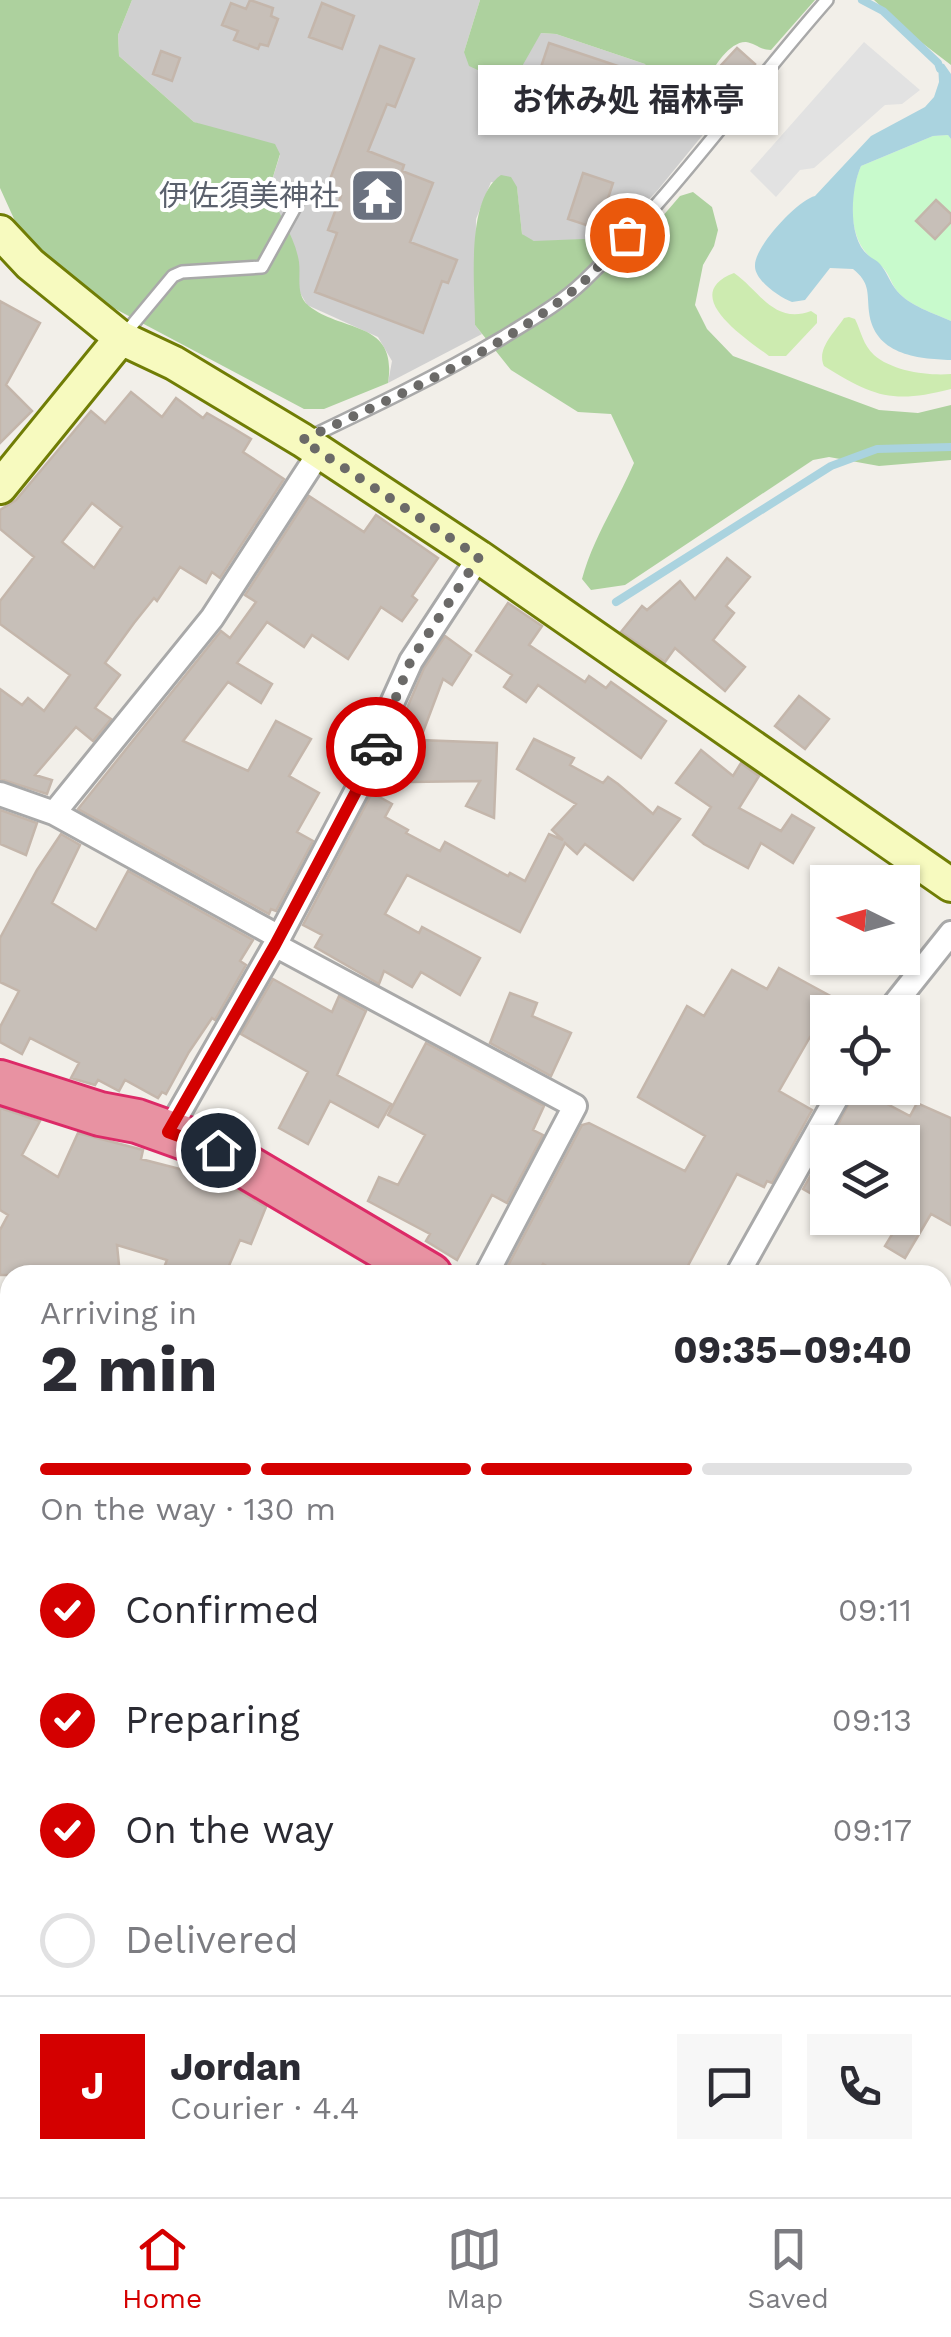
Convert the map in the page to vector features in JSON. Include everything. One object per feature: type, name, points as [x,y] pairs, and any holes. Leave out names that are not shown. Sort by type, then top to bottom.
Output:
[{"type":"highway","points":[[0,1082],[218,1150],[413,1265]]},
{"type":"street","points":[[0,233],[30,264],[122,338],[174,362],[479,557],[951,886]]},
{"type":"street","points":[[0,486],[122,338]]},
{"type":"street","points":[[54,812],[212,618],[310,447]]},
{"type":"street","points":[[168,1132],[277,941],[369,767],[411,660],[479,557]]},
{"type":"street","points":[[0,794],[54,812],[575,1106],[491,1265]]},
{"type":"street","points":[[902,995],[951,933]]},
{"type":"street","points":[[742,1265],[832,1105]]},
{"type":"lane","points":[[310,447],[533,319],[581,284],[678,180],[827,0]]},
{"type":"lane","points":[[122,338],[173,276],[182,272],[262,267],[299,200]]},
{"type":"shaded area","name":"伊佐須美神社","points":[[132,0],[480,0],[464,52],[541,33],[556,34],[645,64],[651,75],[645,103],[696,125],[707,122],[710,126],[657,191],[607,242],[526,238],[522,234],[517,188],[491,182],[476,219],[475,325],[482,334],[388,383],[392,361],[378,337],[307,305],[298,289],[299,265],[269,190],[280,155],[194,122],[119,56],[118,35]]},
{"type":"shaded area","points":[[864,42],[920,90],[902,104],[885,105],[814,168],[800,170],[776,197],[750,171]]},
{"type":"green space","points":[[0,0],[132,0],[118,35],[119,56],[194,122],[275,144],[280,154],[269,190],[297,252],[302,297],[323,314],[376,338],[385,348],[389,363],[388,383],[324,409],[304,409],[74,287],[20,232],[0,188]]},
{"type":"green space","points":[[480,0],[815,0],[771,50],[746,42],[723,56],[710,78],[724,93],[721,107],[715,116],[696,123],[651,113],[645,103],[651,75],[645,64],[556,34],[541,33],[516,77],[500,80],[469,66],[464,52]]},
{"type":"green space","points":[[874,0],[951,0],[951,65],[913,36]]},
{"type":"green space","points":[[948,135],[951,321],[915,305],[897,291],[883,268],[861,246],[853,212],[854,187],[861,166],[933,136]]},
{"type":"green space","points":[[501,175],[511,177],[517,187],[522,234],[534,241],[583,239],[630,244],[643,239],[680,196],[693,192],[712,207],[718,230],[703,265],[695,305],[707,329],[733,356],[879,410],[918,413],[951,405],[951,460],[879,466],[829,457],[813,460],[625,585],[591,590],[582,579],[587,564],[634,463],[611,414],[578,412],[511,370],[475,325],[477,223],[490,187]]},
{"type":"green space","points":[[734,273],[777,310],[798,314],[811,311],[817,315],[817,323],[786,356],[769,356],[734,329],[714,305],[712,293],[718,282]]},
{"type":"green space","points":[[844,318],[855,319],[874,355],[911,371],[951,374],[951,389],[914,396],[884,395],[824,366],[824,347]]},
{"type":"water","points":[[938,63],[944,64],[951,74],[951,139],[948,135],[933,136],[861,166],[853,212],[861,247],[880,264],[897,291],[915,305],[951,321],[951,360],[911,355],[879,337],[869,312],[867,288],[853,269],[830,268],[805,300],[792,302],[763,282],[755,265],[762,247],[779,225],[815,196],[871,136],[925,107],[939,82]]},
{"type":"building","points":[[250,0],[273,8],[271,16],[278,19],[268,46],[260,44],[258,49],[234,40],[238,31],[222,25],[231,3],[246,9]]},
{"type":"building","points":[[322,3],[354,16],[342,49],[309,37]]},
{"type":"building","points":[[549,43],[639,73],[623,124],[532,94]]},
{"type":"building","points":[[380,46],[414,59],[395,107],[387,104],[368,151],[404,165],[402,171],[433,183],[410,242],[457,260],[448,283],[442,281],[423,333],[315,292],[337,233],[328,230],[341,196],[326,190]]},
{"type":"building","points":[[737,48],[755,64],[730,91],[713,74]]},
{"type":"building","points":[[161,51],[180,58],[172,81],[153,74]]},
{"type":"building","points":[[583,173],[613,183],[598,229],[568,219]]},
{"type":"building","points":[[936,200],[951,214],[951,222],[935,239],[916,221]]},
{"type":"building","points":[[0,301],[40,323],[6,385],[32,411],[0,443]]},
{"type":"building","points":[[131,392],[162,417],[176,398],[203,418],[207,413],[251,439],[243,452],[284,479],[220,578],[212,572],[206,583],[180,567],[157,601],[154,598],[134,623],[105,663],[120,675],[95,708],[111,719],[93,741],[76,727],[35,775],[52,780],[47,794],[0,779],[0,689],[22,705],[28,698],[44,711],[70,675],[0,624],[0,601],[34,557],[0,529],[0,510],[16,500],[91,411],[105,423]],"holes":[[[92,503],[122,527],[94,568],[62,542]]]},
{"type":"building","points":[[309,496],[364,532],[376,515],[438,558],[412,596],[417,600],[402,621],[381,607],[348,659],[312,635],[304,647],[267,622],[237,663],[272,684],[261,703],[228,682],[183,741],[248,771],[276,721],[311,739],[289,776],[319,793],[297,832],[313,841],[276,911],[271,909],[269,914],[78,809],[221,631],[230,638],[256,602],[245,595]]},
{"type":"building","points":[[727,558],[750,577],[726,606],[734,613],[713,640],[745,667],[725,691],[675,648],[665,662],[621,632],[642,606],[647,610],[680,581],[695,599]]},
{"type":"building","points":[[508,603],[542,626],[529,645],[585,682],[589,676],[606,688],[611,682],[666,721],[641,758],[538,685],[526,702],[504,687],[512,675],[476,651]]},
{"type":"building","points":[[445,636],[471,655],[452,685],[443,679],[420,740],[497,743],[494,818],[466,806],[480,781],[411,782],[412,740],[396,734],[424,668]]},
{"type":"building","points":[[799,696],[829,719],[805,749],[775,726]]},
{"type":"building","points":[[534,739],[574,758],[570,765],[603,783],[608,777],[653,814],[658,807],[680,819],[633,880],[585,844],[577,854],[565,843],[520,932],[407,875],[385,914],[419,933],[422,927],[480,958],[460,995],[421,972],[412,987],[384,971],[379,984],[315,947],[322,935],[303,925],[372,793],[392,804],[385,817],[408,830],[406,833],[440,851],[445,842],[525,881],[549,834],[563,840],[552,830],[576,804],[517,769]]},
{"type":"building","points":[[701,750],[733,776],[741,763],[759,776],[739,808],[781,831],[792,815],[814,828],[793,863],[761,843],[748,868],[693,835],[711,807],[676,783]]},
{"type":"building","points":[[0,810],[37,823],[26,855],[0,844]]},
{"type":"building","points":[[61,834],[80,845],[52,903],[96,930],[128,871],[253,940],[240,961],[246,965],[215,1020],[212,1018],[189,1052],[166,1094],[162,1092],[158,1098],[125,1080],[119,1091],[98,1080],[95,1085],[71,1078],[79,1063],[30,1038],[22,1054],[0,1042],[0,1027],[19,991],[0,982],[0,938]]},
{"type":"building","points":[[779,968],[829,995],[810,995],[810,1037],[779,1091],[812,1110],[772,1183],[767,1181],[764,1187],[737,1174],[688,1265],[508,1265],[582,1125],[589,1123],[685,1171],[705,1136],[638,1097],[687,1006],[704,1016],[732,970],[767,989]]},
{"type":"building","points":[[273,979],[332,1012],[339,996],[366,1011],[337,1075],[391,1104],[378,1127],[330,1101],[308,1144],[279,1128],[308,1072],[241,1034]]},
{"type":"building","points":[[510,993],[537,1003],[532,1016],[571,1033],[551,1076],[490,1043]]},
{"type":"building","points":[[426,1043],[544,1106],[533,1130],[543,1135],[507,1203],[492,1195],[457,1260],[426,1241],[430,1234],[368,1201],[379,1177],[398,1185],[425,1135],[388,1115]]},
{"type":"building","points":[[920,1104],[951,1118],[951,1225],[931,1214],[920,1233],[920,1125],[838,1125],[848,1105],[889,1105],[910,1116]]},
{"type":"building","points":[[0,1108],[40,1121],[22,1155],[58,1177],[78,1133],[143,1150],[141,1159],[207,1173],[266,1207],[251,1244],[240,1240],[229,1265],[165,1265],[167,1260],[117,1245],[119,1265],[0,1265],[0,1230],[8,1215],[0,1210]]},
{"type":"building","points":[[892,1235],[919,1235],[905,1258],[885,1246]]},
{"type":"waterway","points":[[862,0],[883,11],[940,69]]},
{"type":"waterway","points":[[616,602],[831,466],[877,449],[951,447]]},
{"type":"way so far","points":[[376,747],[411,660],[479,557],[302,440],[427,382],[533,319],[581,284],[627,235]]},
{"type":"place","name":"伊佐須美神社","points":[[378,196]]},
{"type":"place","name":"お休み処 福林亭","points":[[627,235]]},
{"type":"route","points":[[218,1150],[168,1132],[275,945],[376,747]]}]
